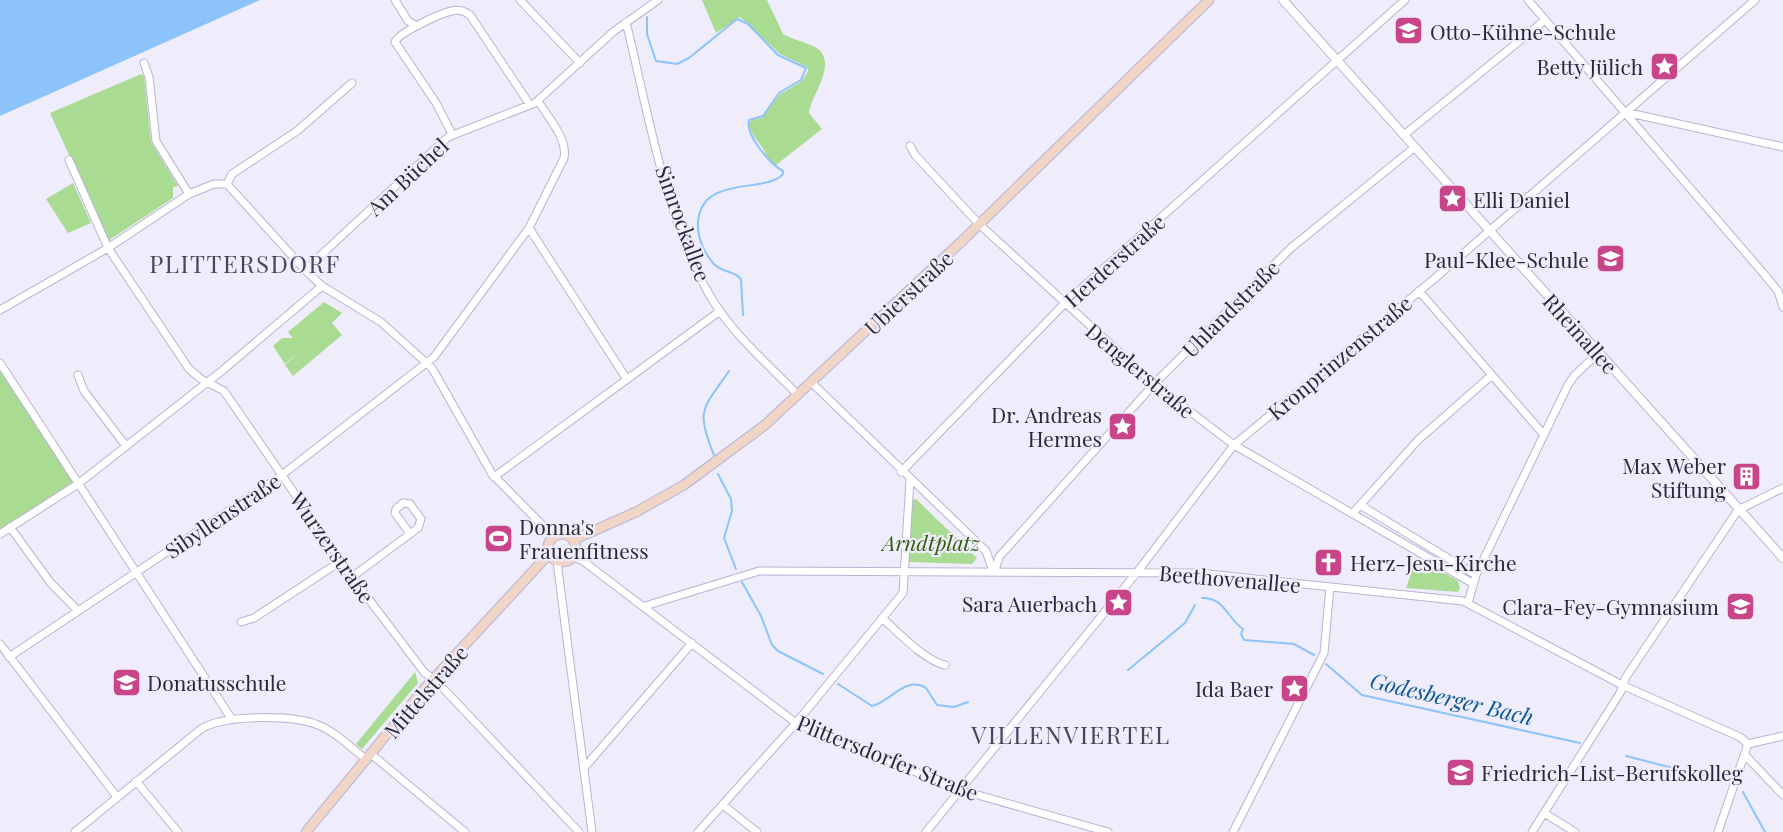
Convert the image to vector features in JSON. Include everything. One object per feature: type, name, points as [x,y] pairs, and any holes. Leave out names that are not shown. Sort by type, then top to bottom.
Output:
[{"type":"main road","name":"Ubierstraße","points":[[573,540],[636,512],[684,485],[737,448],[812,383],[1209,0]]},
{"type":"main road","points":[[562,534],[573,540],[576,548],[573,557],[566,562],[557,562],[549,554],[549,545],[554,537],[562,534]]},
{"type":"main road","name":"Mittelstraße","points":[[306,832],[432,681],[549,554]]},
{"type":"street","points":[[394,0],[408,21],[415,25]]},
{"type":"street","points":[[520,0],[580,63]]},
{"type":"street","name":"Am Büchel","points":[[305,270],[452,134],[538,102],[626,21],[658,0]]},
{"type":"street","name":"Rheinallee","points":[[1284,0],[1783,558]]},
{"type":"street","name":"Herderstraße","points":[[901,472],[1065,303],[1405,0]]},
{"type":"street","points":[[1528,0],[1764,274],[1778,291],[1783,307]]},
{"type":"street","name":"Kronprinzenstraße","points":[[926,832],[1138,572],[1234,445],[1419,291],[1755,0]]},
{"type":"street","points":[[452,134],[436,103],[395,42],[398,36],[415,25],[423,24],[451,11],[467,13],[530,105]]},
{"type":"street","points":[[1404,135],[1545,20]]},
{"type":"street","name":"Simrockallee","points":[[626,21],[677,218],[703,281],[720,311],[798,395]]},
{"type":"street","points":[[144,63],[149,78],[156,141],[189,194]]},
{"type":"street","points":[[226,184],[232,174],[297,130],[352,83]]},
{"type":"street","name":"Sibyllenstraße","points":[[9,657],[282,475],[434,357],[529,228],[566,152],[561,138],[538,102]]},
{"type":"street","points":[[1625,112],[1783,147]]},
{"type":"street","name":"Denglerstraße","points":[[910,146],[915,155],[979,224],[1154,384],[1234,445],[1472,583]]},
{"type":"street","name":"Uhlandstraße","points":[[994,571],[999,557],[1154,384],[1301,238],[1415,147]]},
{"type":"street","name":"Wurzerstraße","points":[[69,160],[108,248],[189,369],[222,388],[352,577],[432,681],[441,686],[579,832]]},
{"type":"street","points":[[0,310],[108,248],[189,194],[214,184],[226,184],[322,286],[381,322],[427,362],[443,384],[494,477],[554,537]]},
{"type":"street","points":[[529,228],[626,378]]},
{"type":"street","points":[[0,534],[78,484],[208,381],[322,286]]},
{"type":"street","points":[[1419,291],[1545,435]]},
{"type":"street","points":[[494,477],[720,311]]},
{"type":"street","points":[[1468,603],[1472,583],[1574,376],[1598,353]]},
{"type":"street","points":[[0,363],[230,717]]},
{"type":"street","points":[[78,375],[84,391],[126,446]]},
{"type":"street","points":[[1353,513],[1418,440],[1492,375]]},
{"type":"street","points":[[812,383],[901,472],[989,555],[994,571]]},
{"type":"street","points":[[698,832],[796,723],[903,593],[910,480]]},
{"type":"street","points":[[1532,832],[1623,686],[1626,676],[1738,510],[1783,488]]},
{"type":"street","points":[[1360,505],[1476,575]]},
{"type":"street","points":[[10,527],[50,582],[78,611]]},
{"type":"street","points":[[352,577],[410,534]]},
{"type":"street","points":[[1410,547],[1415,537]]},
{"type":"street","points":[[989,555],[999,557]]},
{"type":"street","name":"Plittersdorfer Straße","points":[[573,557],[583,561],[645,606],[796,723],[960,790],[1102,831]]},
{"type":"street","points":[[241,622],[254,618],[341,561]]},
{"type":"street","points":[[557,562],[592,832]]},
{"type":"street","name":"Beethovenallee","points":[[645,606],[753,572],[903,571],[1199,573],[1468,603],[1623,686],[1740,737],[1749,744]]},
{"type":"street","points":[[1233,832],[1324,653],[1330,587]]},
{"type":"street","points":[[882,618],[939,664],[945,665]]},
{"type":"street","points":[[584,768],[692,643]]},
{"type":"street","points":[[0,644],[117,797]]},
{"type":"street","points":[[75,832],[201,729],[230,717],[312,723],[331,732],[369,757],[465,832]]},
{"type":"street","points":[[1718,832],[1749,744],[1783,736]]},
{"type":"street","points":[[1745,755],[1783,795]]},
{"type":"street","points":[[136,781],[178,832]]},
{"type":"street","points":[[723,805],[757,832]]},
{"type":"street","points":[[1544,813],[1575,832]]},
{"type":"street","points":[[83,825],[89,832]]},
{"type":"green space","points":[[702,0],[767,0],[783,34],[815,47],[822,53],[825,69],[809,113],[822,129],[776,165],[767,159],[748,124],[752,120],[762,118],[779,95],[802,81],[808,71],[807,67],[780,54],[740,17],[716,33]]},
{"type":"green space","points":[[141,74],[144,76],[151,142],[178,186],[173,187],[173,198],[108,241],[50,113]]},
{"type":"green space","points":[[73,183],[91,223],[68,233],[46,199]]},
{"type":"green space","points":[[324,302],[342,313],[332,323],[342,335],[293,376],[285,365],[302,349],[285,364],[273,346],[282,338],[293,338],[288,332]]},
{"type":"green space","points":[[0,367],[73,482],[0,530]]},
{"type":"green space","name":"Arndtplatz","points":[[916,499],[977,558],[972,564],[908,562],[913,500]]},
{"type":"green space","points":[[1417,557],[1458,581],[1460,588],[1458,592],[1406,588]]},
{"type":"green space","points":[[415,672],[418,683],[362,749],[356,744]]},
{"type":"water","points":[[0,0],[260,0],[0,116]]},
{"type":"waterway","name":"Godesberger Bach","points":[[647,17],[647,34],[656,61],[677,64],[689,58],[737,19],[748,24],[778,55],[806,68],[801,80],[779,93],[763,116],[749,120],[755,141],[765,156],[783,171],[783,174],[775,180],[722,191],[711,197],[702,207],[698,222],[700,239],[710,260],[717,267],[741,279],[743,315]]},
{"type":"waterway","name":"Godesberger Bach","points":[[714,455],[705,428],[705,410],[729,371]]},
{"type":"waterway","name":"Godesberger Bach","points":[[718,474],[731,499],[732,511],[724,538],[736,569]]},
{"type":"waterway","name":"Godesberger Bach","points":[[742,582],[761,616],[772,645],[778,651],[823,674]]},
{"type":"waterway","name":"Godesberger Bach","points":[[1202,598],[1220,604],[1243,629],[1241,634],[1244,640],[1294,644],[1314,655]]},
{"type":"waterway","name":"Godesberger Bach","points":[[1128,670],[1185,623],[1195,605]]},
{"type":"waterway","name":"Godesberger Bach","points":[[1326,664],[1362,695],[1580,743]]},
{"type":"waterway","name":"Godesberger Bach","points":[[838,684],[872,706],[912,685],[926,688],[937,705],[954,707],[968,702]]},
{"type":"waterway","name":"Godesberger Bach","points":[[1626,756],[1677,769]]},
{"type":"waterway","name":"Godesberger Bach","points":[[1704,775],[1727,782]]},
{"type":"waterway","name":"Godesberger Bach","points":[[1743,792],[1765,832]]},
{"type":"place","name":"Otto-Kühne-Schule","points":[[1409,31]]},
{"type":"place","name":"Betty Jülich","points":[[1664,66]]},
{"type":"place","name":"Elli Daniel","points":[[1452,199]]},
{"type":"place","name":"Paul-Klee-Schule","points":[[1610,259]]},
{"type":"place","name":"Dr. Andreas Hermes","points":[[1123,426]]},
{"type":"place","name":"Max Weber Stiftung","points":[[1747,477]]},
{"type":"place","name":"Donna's Frauenfitness","points":[[498,538]]},
{"type":"place","name":"Herz-Jesu-Kirche","points":[[1329,562]]},
{"type":"place","name":"Sara Auerbach","points":[[1118,603]]},
{"type":"place","name":"Clara-Fey-Gymnasium","points":[[1740,606]]},
{"type":"place","name":"Donatusschule","points":[[126,682]]},
{"type":"place","name":"Ida Baer","points":[[1294,688]]},
{"type":"place","name":"Friedrich-List-Berufskolleg","points":[[1460,772]]},
{"type":"district","name":"PLITTERSDORF","points":[[245,263]]},
{"type":"district","name":"VILLENVIERTEL","points":[[1071,734]]}]
